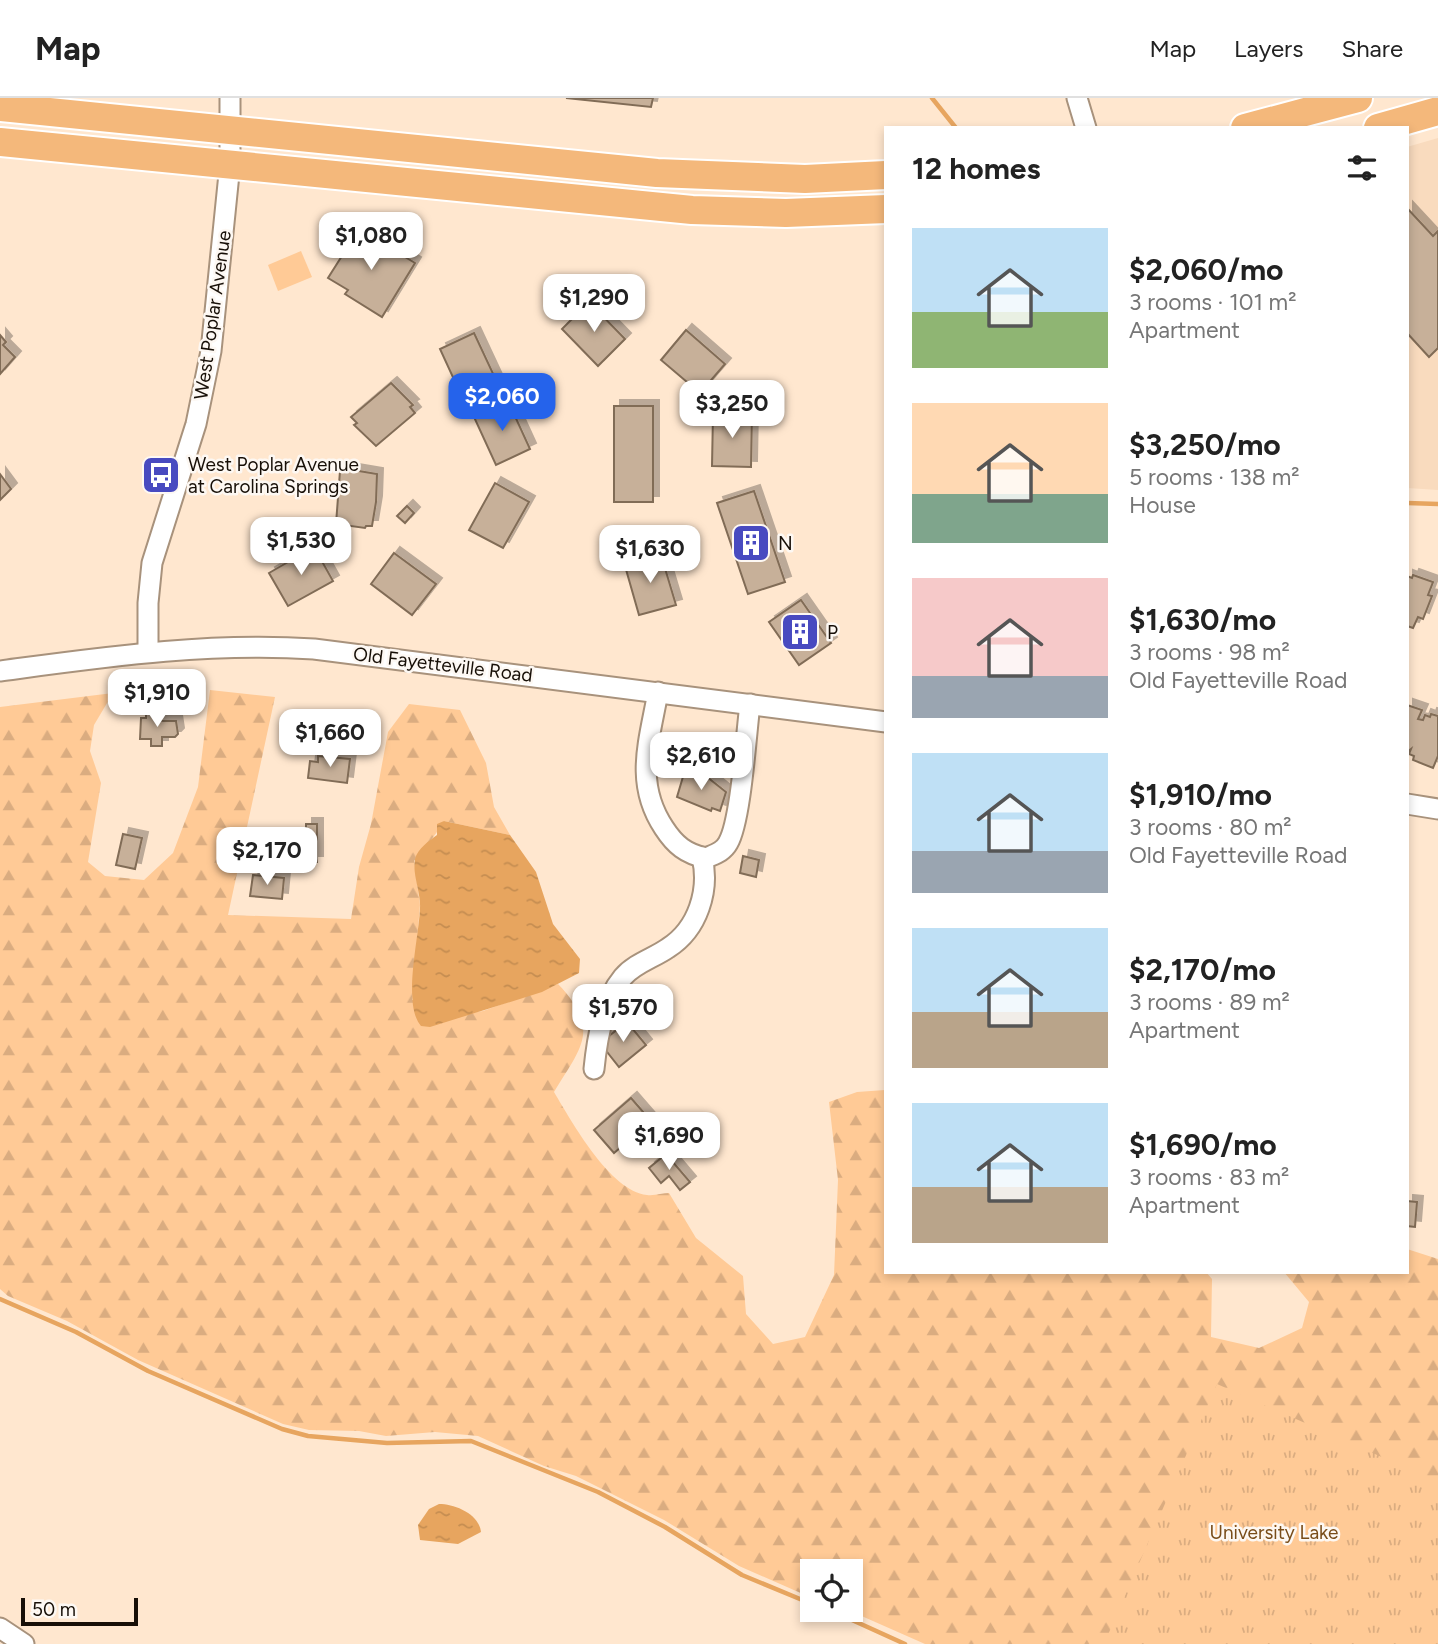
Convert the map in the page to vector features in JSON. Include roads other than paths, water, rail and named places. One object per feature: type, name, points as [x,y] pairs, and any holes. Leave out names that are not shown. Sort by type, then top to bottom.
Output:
[{"type":"highway","points":[[1253,126],[1358,98]]},
{"type":"highway","points":[[0,107],[707,177],[804,179],[884,176]]},
{"type":"highway","points":[[1385,126],[1438,111]]},
{"type":"highway","points":[[0,142],[692,210],[786,213],[884,209]]},
{"type":"street","name":"West Poplar Avenue","points":[[148,651],[148,603],[152,563],[191,443],[211,351],[230,164],[230,98]]},
{"type":"street","points":[[1077,98],[1085,126]]},
{"type":"street","name":"Old Fayetteville Road","points":[[0,671],[148,651],[220,647],[314,649],[884,722]]},
{"type":"street","points":[[658,692],[646,758],[645,787],[652,809],[668,835],[682,850],[702,857],[721,852],[729,843],[736,819],[750,704]]},
{"type":"street","points":[[1409,804],[1438,809]]},
{"type":"street","points":[[594,1069],[604,1016],[623,978],[670,947],[694,917],[705,887],[702,857]]},
{"type":"street","points":[[0,1628],[24,1644]]},
{"type":"water","points":[[444,821],[510,835],[536,872],[553,924],[580,959],[579,973],[542,992],[430,1027],[421,1026],[415,1016],[413,1002],[413,970],[420,908],[414,865],[419,851],[437,835],[437,824]]},
{"type":"water","points":[[439,1504],[452,1506],[471,1515],[481,1532],[458,1544],[420,1540],[418,1525],[429,1509]]},
{"type":"waterway","points":[[932,98],[954,126]]},
{"type":"waterway","points":[[1409,503],[1438,504]]},
{"type":"waterway","points":[[0,1299],[76,1332],[148,1371],[282,1429],[308,1436],[387,1443],[471,1441],[598,1492],[665,1527],[742,1575],[800,1599]]},
{"type":"waterway","points":[[856,1622],[905,1644]]},
{"type":"place","name":"West Poplar Avenue at Carolina Springs","points":[[161,475]]},
{"type":"place","name":"N","points":[[751,543]]},
{"type":"place","name":"P","points":[[800,632]]},
{"type":"park label","name":"University Lake","points":[[1274,1532]]}]
